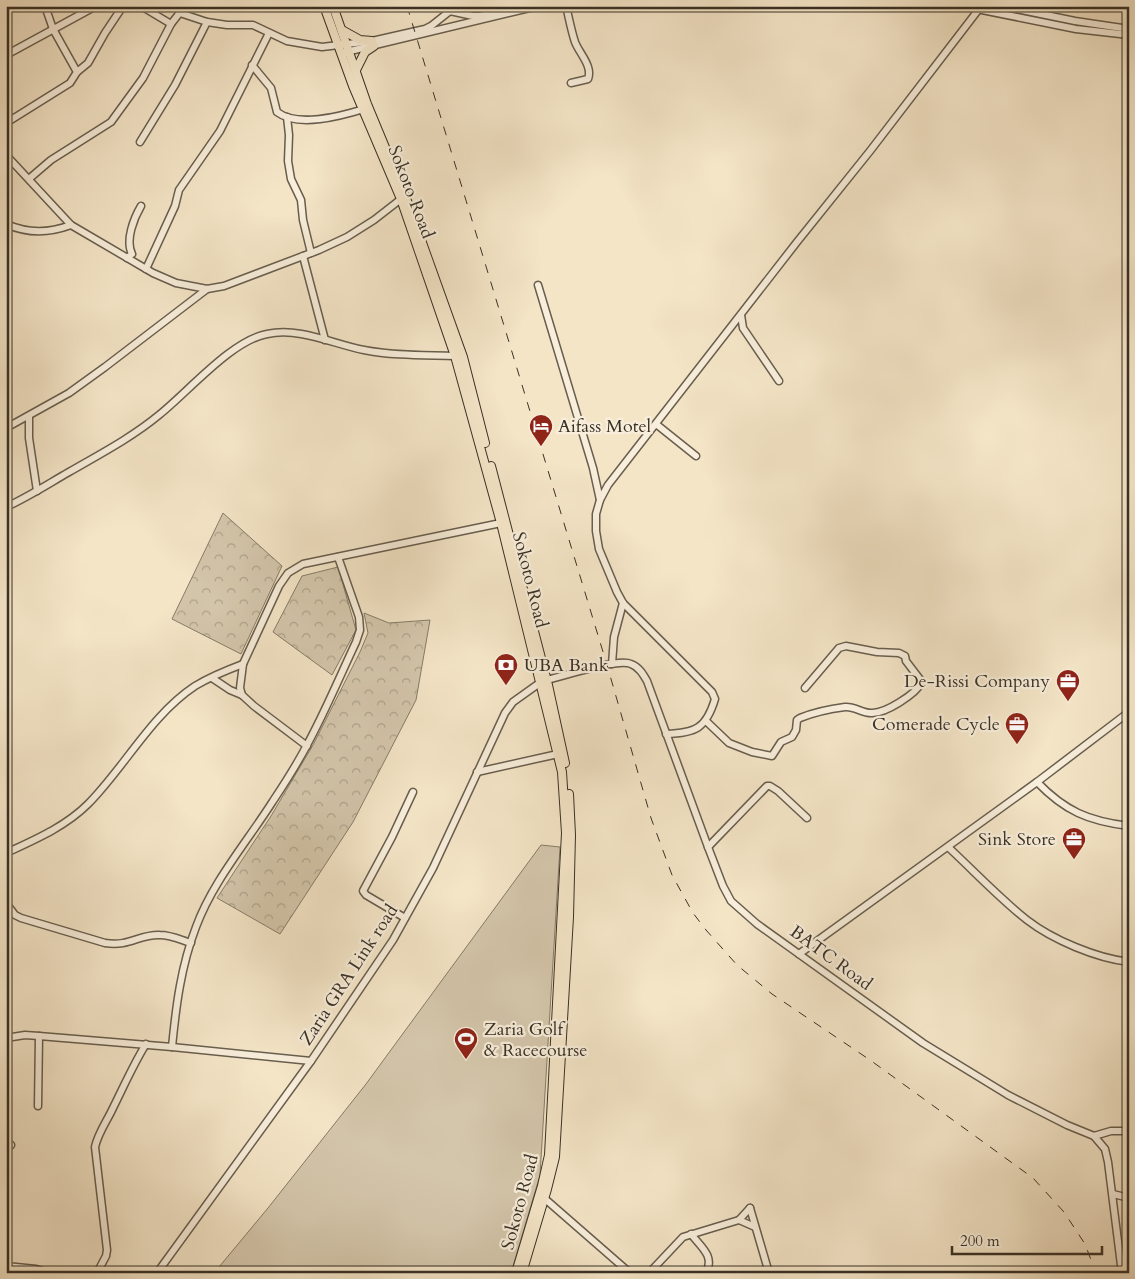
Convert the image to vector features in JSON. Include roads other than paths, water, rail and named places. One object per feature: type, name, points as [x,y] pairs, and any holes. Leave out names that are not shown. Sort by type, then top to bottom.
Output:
[{"type":"main road","name":"Sokoto Road","points":[[324,6],[339,50],[372,133],[401,199],[455,356],[524,602]]},
{"type":"main road","name":"Sokoto Road","points":[[333,6],[378,132],[406,198],[463,356],[567,772],[571,835],[569,918],[555,1148],[552,1172],[522,1273]]},
{"type":"main road","points":[[342,30],[360,40],[373,43],[365,52],[356,70]]},
{"type":"main road","name":"Sokoto Road","points":[[516,1273],[531,1227],[549,1155],[566,833],[562,772],[544,681]]},
{"type":"street","points":[[45,6],[53,29],[77,72]]},
{"type":"street","points":[[6,55],[96,6]]},
{"type":"street","points":[[6,113],[8,122],[70,83],[77,72],[88,63],[123,6]]},
{"type":"street","points":[[141,6],[171,24]]},
{"type":"street","points":[[30,178],[51,160],[111,122],[143,78],[171,24],[185,6]]},
{"type":"street","points":[[373,43],[425,29],[450,11],[480,16],[516,6]]},
{"type":"street","points":[[180,13],[227,26],[247,24],[287,41],[339,50],[538,6]]},
{"type":"street","points":[[566,6],[575,42],[584,57],[590,74],[588,79],[571,82]]},
{"type":"street","points":[[962,6],[1076,29],[1129,36]]},
{"type":"street","points":[[1002,6],[1076,21],[1129,29]]},
{"type":"street","points":[[666,734],[686,733],[706,722],[715,699],[712,692],[623,603],[599,549],[596,514],[600,500],[608,485],[979,9]]},
{"type":"street","points":[[140,142],[175,85],[207,22]]},
{"type":"street","points":[[146,269],[175,206],[179,190],[218,135],[269,32]]},
{"type":"street","points":[[252,65],[271,88],[277,112],[287,117],[300,120],[318,119],[364,109]]},
{"type":"street","points":[[287,117],[289,136],[288,161],[291,179],[301,200],[303,220],[311,253]]},
{"type":"street","points":[[6,155],[30,178],[71,224],[146,269],[176,283],[207,289],[224,286],[311,253],[347,236],[374,220],[401,199]]},
{"type":"street","points":[[127,258],[132,254],[130,249],[132,227],[141,206]]},
{"type":"street","points":[[6,224],[14,228],[36,232],[54,231],[71,224]]},
{"type":"street","points":[[303,256],[325,340]]},
{"type":"street","points":[[538,286],[593,468],[600,500]]},
{"type":"street","points":[[6,428],[69,393],[207,289]]},
{"type":"street","points":[[741,315],[743,328],[779,381]]},
{"type":"street","points":[[730,328],[743,328]]},
{"type":"street","points":[[6,508],[129,437],[160,415],[213,367],[253,338],[282,332],[307,335],[364,350],[389,354],[455,356]]},
{"type":"street","points":[[29,416],[29,438],[37,491]]},
{"type":"street","points":[[656,424],[696,456]]},
{"type":"street","points":[[242,695],[240,681],[244,664],[279,586],[288,573],[303,564],[501,523]]},
{"type":"street","points":[[172,1046],[178,992],[195,929],[208,900],[307,746],[356,642],[360,630],[359,618],[338,557]]},
{"type":"street","points":[[612,664],[614,637],[623,603]]},
{"type":"street","points":[[706,722],[729,743],[752,752],[772,756],[781,742],[792,737],[796,730],[797,720],[800,718],[820,710],[844,707],[866,713],[882,712],[912,693],[922,682],[906,661],[905,656],[899,653],[877,652],[846,646],[839,648],[806,688]]},
{"type":"street","name":"BATC Road","points":[[544,681],[626,662],[640,670],[647,681],[708,847],[731,901],[757,924],[924,1043],[1008,1095],[1067,1125],[1094,1136]]},
{"type":"street","points":[[6,853],[58,827],[87,805],[168,710],[195,686],[244,664]]},
{"type":"street","points":[[212,678],[230,690],[242,695],[307,746]]},
{"type":"street","name":"Zaria GRA Link road","points":[[157,1273],[311,1061],[393,940],[433,868],[505,713],[513,702],[544,681]]},
{"type":"street","points":[[800,954],[1037,782],[1129,712]]},
{"type":"street","points":[[476,772],[558,754]]},
{"type":"street","points":[[1037,782],[1068,809],[1086,818],[1129,826]]},
{"type":"street","points":[[708,847],[767,786],[778,791],[807,818]]},
{"type":"street","points":[[405,918],[366,895],[363,891],[392,837],[413,792]]},
{"type":"street","points":[[948,847],[1027,920],[1046,932],[1093,953],[1114,960],[1129,962]]},
{"type":"street","points":[[6,904],[15,915],[21,918],[105,943],[119,945],[158,934],[191,943]]},
{"type":"street","points":[[6,1038],[25,1035],[146,1044],[311,1061]]},
{"type":"street","points":[[38,1106],[39,1036]]},
{"type":"street","points":[[97,1273],[107,1250],[95,1147],[99,1134],[146,1044]]},
{"type":"street","points":[[1122,1273],[1113,1194],[1105,1149],[1094,1136],[1111,1131],[1129,1130]]},
{"type":"street","points":[[1113,1194],[1129,1198]]},
{"type":"street","points":[[544,1198],[630,1273]]},
{"type":"street","points":[[649,1273],[683,1237],[739,1220],[750,1208],[768,1273]]},
{"type":"street","points":[[739,1220],[755,1227]]},
{"type":"street","points":[[691,1234],[709,1258],[710,1263],[706,1273]]},
{"type":"street","points":[[6,1266],[36,1269],[49,1273]]},
{"type":"railway","points":[[407,6],[607,665],[651,818],[672,875],[693,913],[737,965],[772,994],[870,1060],[1033,1178],[1064,1212],[1085,1244],[1096,1273]]},
{"type":"place","name":"Aifass Motel","points":[[541,447]]},
{"type":"place","name":"UBA Bank","points":[[506,686]]},
{"type":"place","name":"De-Rissi Company","points":[[1068,702]]},
{"type":"place","name":"Comerade Cycle","points":[[1017,745]]},
{"type":"place","name":"Sink Store","points":[[1074,860]]},
{"type":"place","name":"Zaria Golf & Racecourse","points":[[466,1060]]}]
